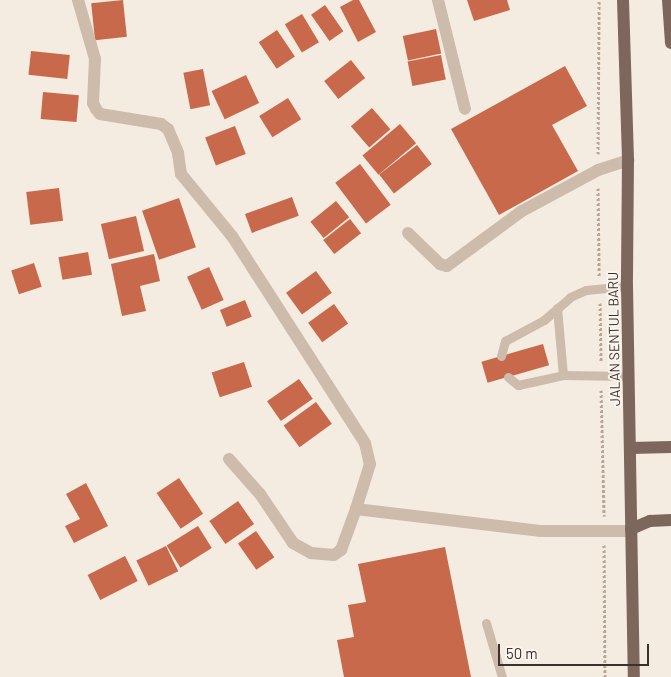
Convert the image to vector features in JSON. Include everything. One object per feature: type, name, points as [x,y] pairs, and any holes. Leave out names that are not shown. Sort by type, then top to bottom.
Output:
[{"type":"main road","name":"JALAN SENTUL BARU","points":[[623,0],[628,160],[627,286],[634,677]]},
{"type":"main road","points":[[668,0],[671,43]]},
{"type":"main road","points":[[631,448],[671,448]]},
{"type":"main road","points":[[631,530],[650,521],[671,520]]},
{"type":"street","points":[[78,0],[95,59],[92,103],[100,114],[161,124],[168,130],[178,153],[181,174],[232,236],[365,443],[370,464],[341,550],[334,555],[311,553],[293,543],[260,494],[229,459]]},
{"type":"street","points":[[438,0],[464,109]]},
{"type":"street","points":[[408,233],[440,264],[447,266],[522,211],[598,170],[628,160]]},
{"type":"street","points":[[356,508],[540,531],[604,533],[631,530]]},
{"type":"lane","points":[[502,356],[505,341],[544,320],[570,297],[600,288],[627,286]]},
{"type":"lane","points":[[557,308],[563,375]]},
{"type":"lane","points":[[508,377],[518,385],[563,375],[629,376]]},
{"type":"lane","points":[[486,624],[502,677]]},
{"type":"path","points":[[599,0],[598,170],[605,677]]},
{"type":"building","points":[[123,0],[127,37],[95,40],[91,3]]},
{"type":"building","points":[[353,0],[359,0],[376,32],[358,42],[340,7]]},
{"type":"building","points":[[467,0],[507,0],[510,10],[474,21]]},
{"type":"building","points":[[325,5],[343,31],[329,41],[311,15]]},
{"type":"building","points":[[302,14],[319,42],[302,53],[285,24]]},
{"type":"building","points":[[436,29],[441,53],[408,61],[403,36]]},
{"type":"building","points":[[277,30],[295,57],[277,69],[259,42]]},
{"type":"building","points":[[31,51],[70,55],[67,79],[28,75]]},
{"type":"building","points":[[441,55],[446,80],[412,86],[408,61]]},
{"type":"building","points":[[351,60],[365,78],[338,99],[324,81]]},
{"type":"building","points":[[565,66],[587,106],[552,125],[578,171],[499,215],[451,129]]},
{"type":"building","points":[[203,69],[210,105],[190,109],[183,73]]},
{"type":"building","points":[[246,75],[259,103],[225,119],[212,91]]},
{"type":"building","points":[[43,92],[79,95],[77,122],[41,119]]},
{"type":"building","points":[[288,98],[301,119],[272,137],[259,116]]},
{"type":"building","points":[[372,108],[390,129],[369,148],[351,126]]},
{"type":"building","points":[[400,124],[416,143],[379,175],[362,155]]},
{"type":"building","points":[[235,126],[246,154],[216,165],[205,137]]},
{"type":"building","points":[[417,145],[432,164],[394,193],[379,175]]},
{"type":"building","points":[[360,164],[391,205],[366,223],[335,183]]},
{"type":"building","points":[[59,188],[63,221],[30,225],[26,192]]},
{"type":"building","points":[[292,197],[299,216],[252,233],[245,214]]},
{"type":"building","points":[[179,198],[196,247],[159,260],[142,211]]},
{"type":"building","points":[[336,201],[349,217],[324,238],[310,222]]},
{"type":"building","points":[[136,216],[144,251],[109,259],[101,224]]},
{"type":"building","points":[[350,219],[361,233],[334,254],[323,240]]},
{"type":"building","points":[[88,252],[92,275],[62,280],[58,257]]},
{"type":"building","points":[[154,254],[160,281],[140,286],[146,311],[122,316],[111,264]]},
{"type":"building","points":[[34,263],[42,287],[19,294],[11,270]]},
{"type":"building","points":[[209,267],[224,300],[202,310],[187,277]]},
{"type":"building","points":[[316,271],[332,293],[302,315],[286,293]]},
{"type":"building","points":[[245,300],[252,317],[227,327],[220,310]]},
{"type":"building","points":[[334,304],[348,323],[322,342],[308,323]]},
{"type":"building","points":[[543,344],[549,365],[488,383],[481,362]]},
{"type":"building","points":[[244,362],[252,387],[220,397],[212,373]]},
{"type":"building","points":[[299,379],[313,399],[281,421],[267,401]]},
{"type":"building","points":[[316,402],[332,424],[300,447],[284,426]]},
{"type":"building","points":[[179,478],[203,514],[181,529],[157,493]]},
{"type":"building","points":[[86,483],[108,526],[74,543],[65,526],[80,519],[66,494]]},
{"type":"building","points":[[238,501],[254,524],[225,544],[209,521]]},
{"type":"building","points":[[198,526],[212,548],[180,568],[167,546]]},
{"type":"building","points":[[256,531],[274,557],[256,570],[238,544]]},
{"type":"building","points":[[166,546],[178,571],[149,586],[136,560]]},
{"type":"building","points":[[445,547],[471,677],[344,677],[337,640],[354,637],[348,605],[366,602],[358,564]]},
{"type":"building","points":[[125,556],[138,581],[100,600],[88,575]]}]
